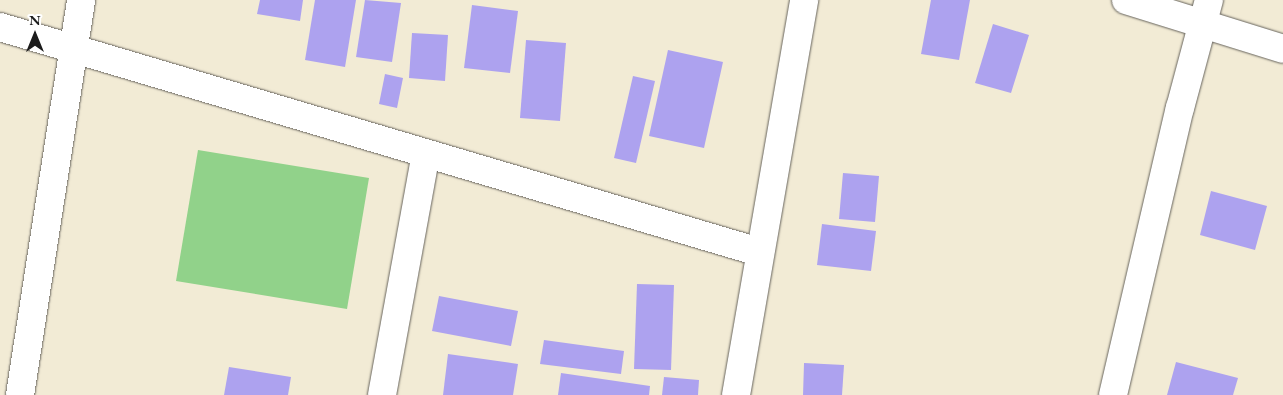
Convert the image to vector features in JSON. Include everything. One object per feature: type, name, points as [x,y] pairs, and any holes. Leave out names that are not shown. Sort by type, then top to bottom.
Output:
[{"type":"street","points":[[20,395],[81,0]]},
{"type":"street","points":[[736,395],[759,252],[804,0]]},
{"type":"street","points":[[1126,0],[1205,12],[1283,48]]},
{"type":"street","points":[[1114,395],[1205,12]]},
{"type":"street","points":[[0,27],[759,252]]},
{"type":"street","points":[[382,395],[426,154]]},
{"type":"green space","points":[[198,150],[369,178],[347,309],[176,281]]},
{"type":"building","points":[[260,0],[303,0],[300,21],[257,14]]},
{"type":"building","points":[[315,0],[356,0],[345,67],[305,60]]},
{"type":"building","points":[[365,0],[401,3],[392,62],[356,57]]},
{"type":"building","points":[[931,0],[970,0],[959,60],[921,54]]},
{"type":"building","points":[[472,5],[518,11],[510,73],[464,68]]},
{"type":"building","points":[[993,24],[1029,35],[1011,93],[975,83]]},
{"type":"building","points":[[412,33],[448,35],[445,81],[409,78]]},
{"type":"building","points":[[526,40],[566,43],[560,121],[520,118]]},
{"type":"building","points":[[668,50],[723,62],[704,148],[649,136]]},
{"type":"building","points":[[385,74],[403,78],[397,108],[379,104]]},
{"type":"building","points":[[633,76],[655,81],[636,163],[614,158]]},
{"type":"building","points":[[843,173],[879,176],[875,222],[839,219]]},
{"type":"building","points":[[1211,191],[1267,206],[1255,250],[1200,235]]},
{"type":"building","points":[[822,224],[876,231],[871,271],[817,265]]},
{"type":"building","points":[[637,284],[674,285],[671,370],[634,369]]},
{"type":"building","points":[[439,296],[518,311],[511,346],[432,331]]},
{"type":"building","points":[[544,340],[624,351],[621,374],[540,364]]},
{"type":"building","points":[[448,354],[518,364],[513,395],[443,395]]},
{"type":"building","points":[[1176,362],[1238,378],[1233,395],[1167,395]]},
{"type":"building","points":[[804,363],[844,365],[842,395],[803,395]]},
{"type":"building","points":[[229,367],[291,377],[288,395],[224,395]]},
{"type":"building","points":[[561,373],[650,386],[649,395],[558,395]]},
{"type":"building","points":[[664,377],[699,380],[698,395],[662,395]]}]
